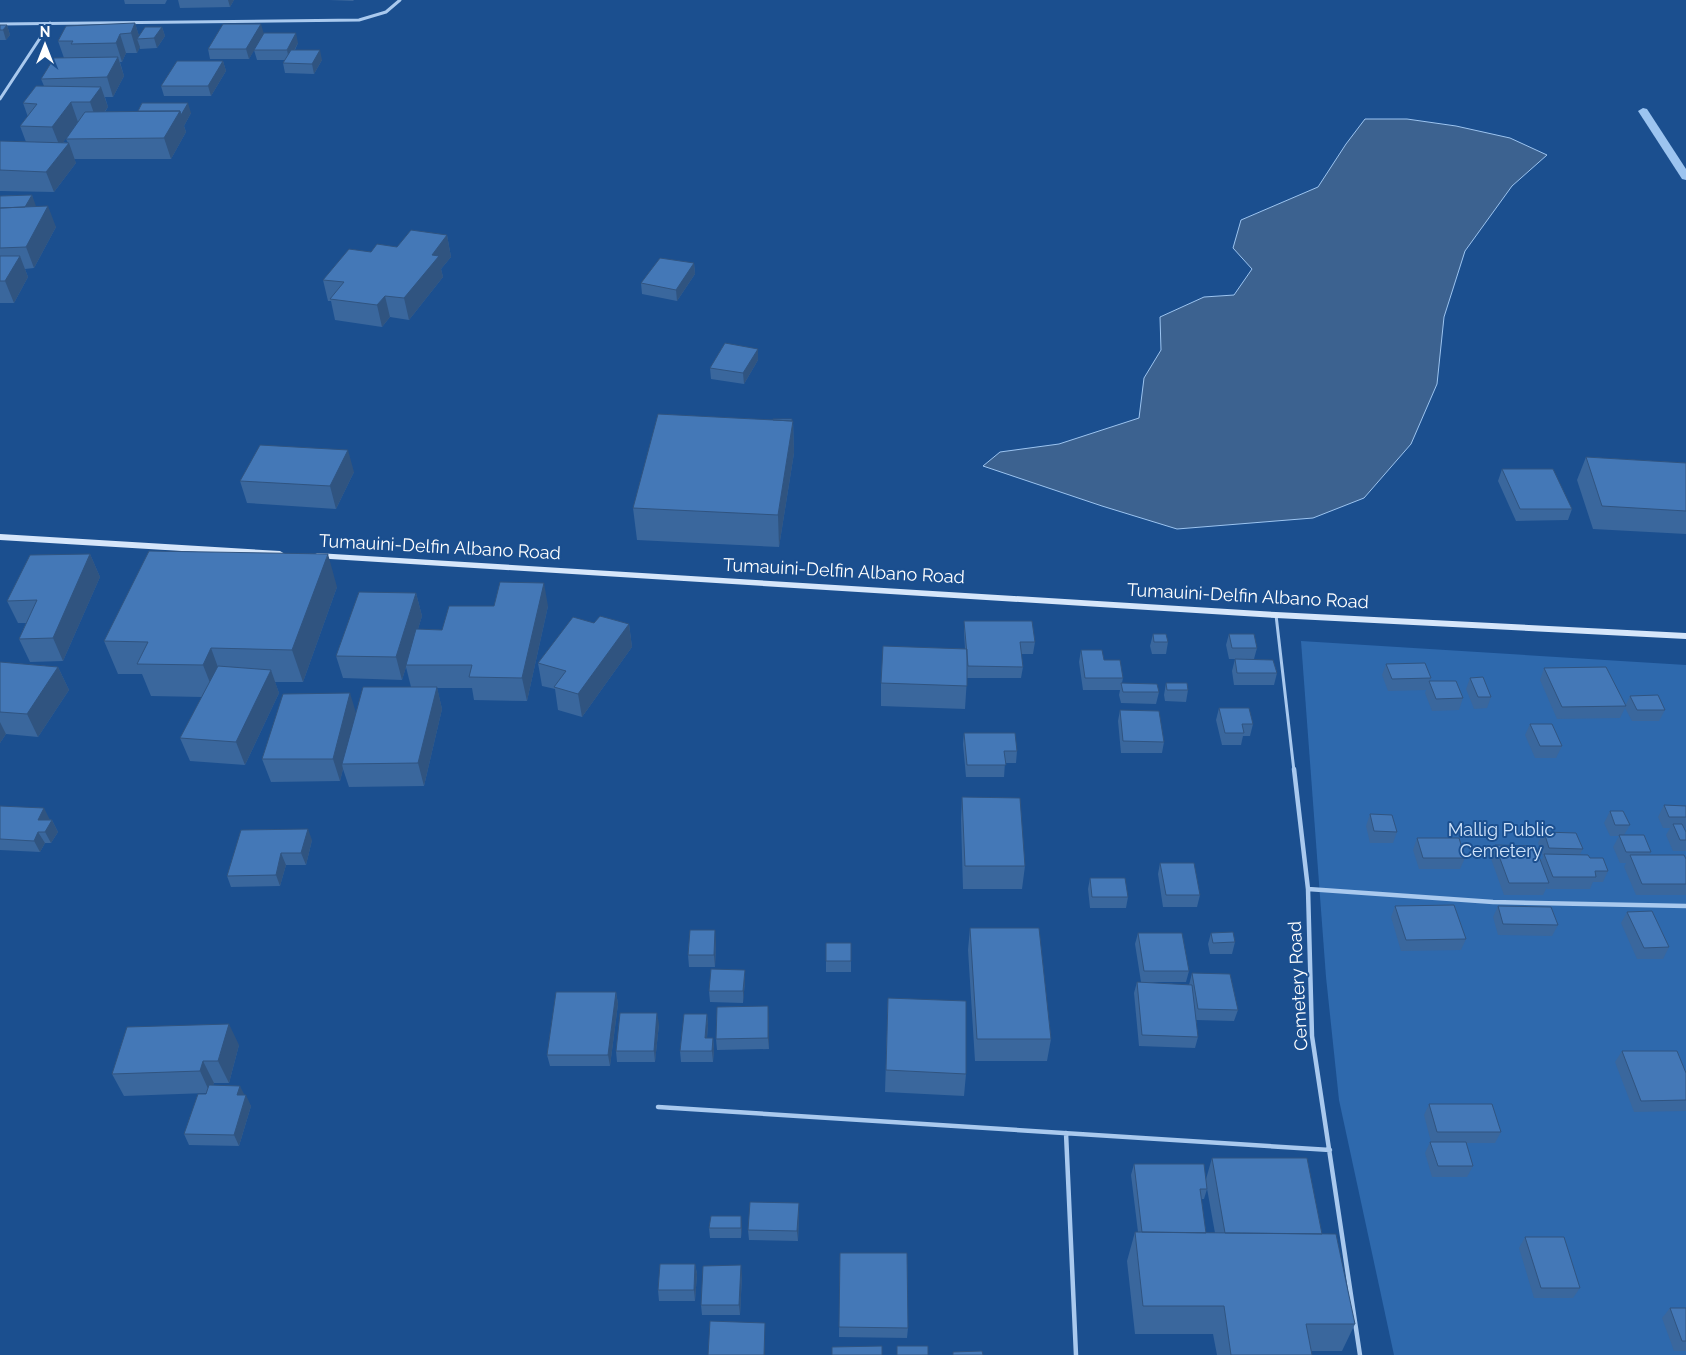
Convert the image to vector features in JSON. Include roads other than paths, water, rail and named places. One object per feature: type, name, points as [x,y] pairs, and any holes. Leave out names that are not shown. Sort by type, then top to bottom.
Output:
[{"type":"main road","points":[[0,537],[287,554]]},
{"type":"main road","name":"Tumauini-Delfin Albano Road","points":[[307,555],[1276,615],[1686,636]]},
{"type":"street","points":[[0,24],[359,20],[386,12],[400,0]]},
{"type":"street","points":[[0,99],[50,23]]},
{"type":"lane","name":"Cemetery Road","points":[[1276,615],[1308,888],[1312,1036],[1360,1355]]},
{"type":"lane","points":[[1308,888],[1493,902],[1686,906]]},
{"type":"lane","points":[[658,1107],[1330,1150]]},
{"type":"lane","points":[[1066,1133],[1076,1355]]},
{"type":"waterway","points":[[1643,111],[1686,177]]},
{"type":"park label","name":"Mallig Public Cemetery","points":[[1501,840]]}]
